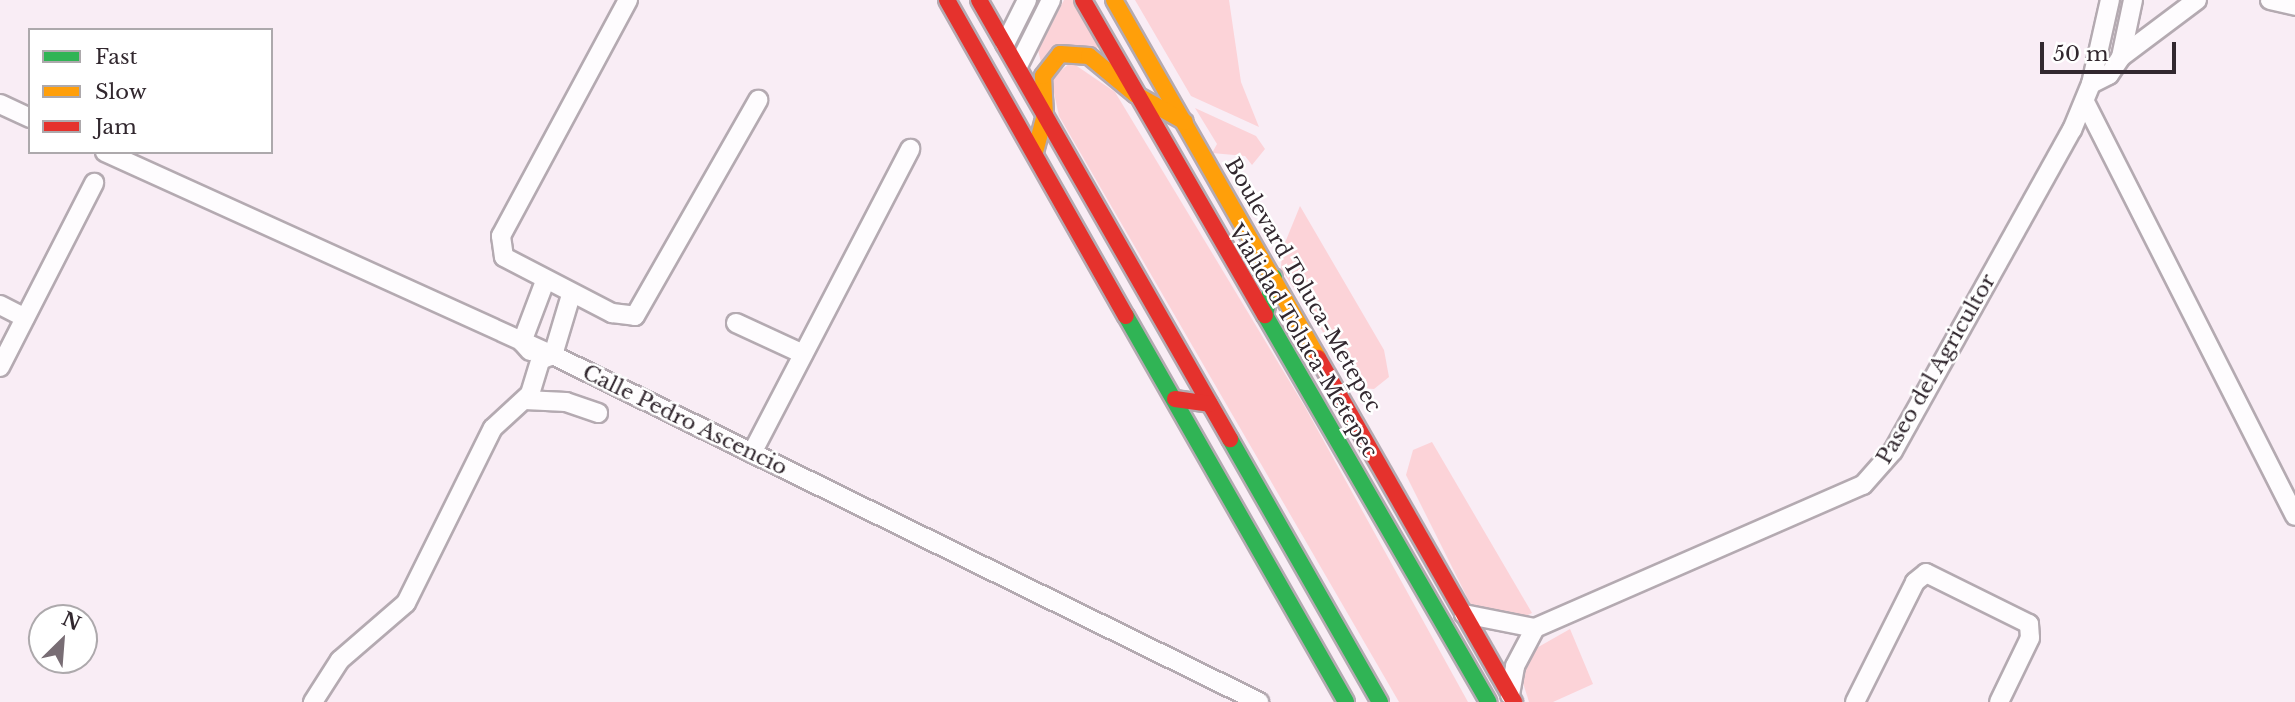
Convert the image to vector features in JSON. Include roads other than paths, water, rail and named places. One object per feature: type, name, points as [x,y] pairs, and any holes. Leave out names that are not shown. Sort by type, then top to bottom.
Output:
[{"type":"main road","points":[[947,0],[1037,154],[1346,702]]},
{"type":"main road","points":[[979,0],[1070,155],[1380,702]]},
{"type":"main road","name":"Vialidad Toluca-Metepec","points":[[1083,0],[1184,182],[1265,315],[1488,702]]},
{"type":"main road","name":"Boulevard Toluca-Metepec","points":[[1114,0],[1512,699]]},
{"type":"main road","points":[[1037,154],[1045,115],[1044,76],[1060,54],[1089,56],[1104,65],[1135,94],[1185,122]]},
{"type":"main road","points":[[1104,65],[1148,139],[1184,182]]},
{"type":"main road","points":[[1037,154],[1070,155]]},
{"type":"main road","points":[[1265,315],[1274,277]]},
{"type":"main road","points":[[1175,399],[1211,407]]},
{"type":"main road","points":[[1191,425],[1211,407]]},
{"type":"street","points":[[628,0],[498,245],[504,257],[571,295],[625,317],[643,309],[758,100]]},
{"type":"street","points":[[1005,44],[1027,0]]},
{"type":"street","points":[[1018,66],[1051,0]]},
{"type":"street","name":"Paseo del Agricultor","points":[[1535,628],[1863,485],[1893,451],[2085,102],[2110,0]]},
{"type":"street","points":[[2121,57],[2133,0]]},
{"type":"street","points":[[2091,84],[2109,75],[2121,57],[2197,0]]},
{"type":"street","points":[[2270,0],[2295,5]]},
{"type":"street","points":[[2085,102],[2295,516]]},
{"type":"street","points":[[0,104],[28,117]]},
{"type":"street","points":[[752,453],[910,149]]},
{"type":"street","name":"Calle Pedro Ascencio","points":[[109,154],[522,342],[546,358],[752,453],[1259,702]]},
{"type":"street","points":[[0,365],[94,183]]},
{"type":"street","points":[[522,342],[545,281]]},
{"type":"street","points":[[313,702],[340,660],[406,603],[493,428],[525,400],[546,358],[571,295]]},
{"type":"street","points":[[0,305],[25,318]]},
{"type":"street","points":[[736,323],[803,354]]},
{"type":"street","points":[[525,400],[566,402],[598,413]]},
{"type":"street","points":[[1855,702],[1915,582],[1926,573],[2029,624],[2030,638],[1999,702]]},
{"type":"street","points":[[1464,614],[1535,628],[1515,666],[1512,699]]}]
